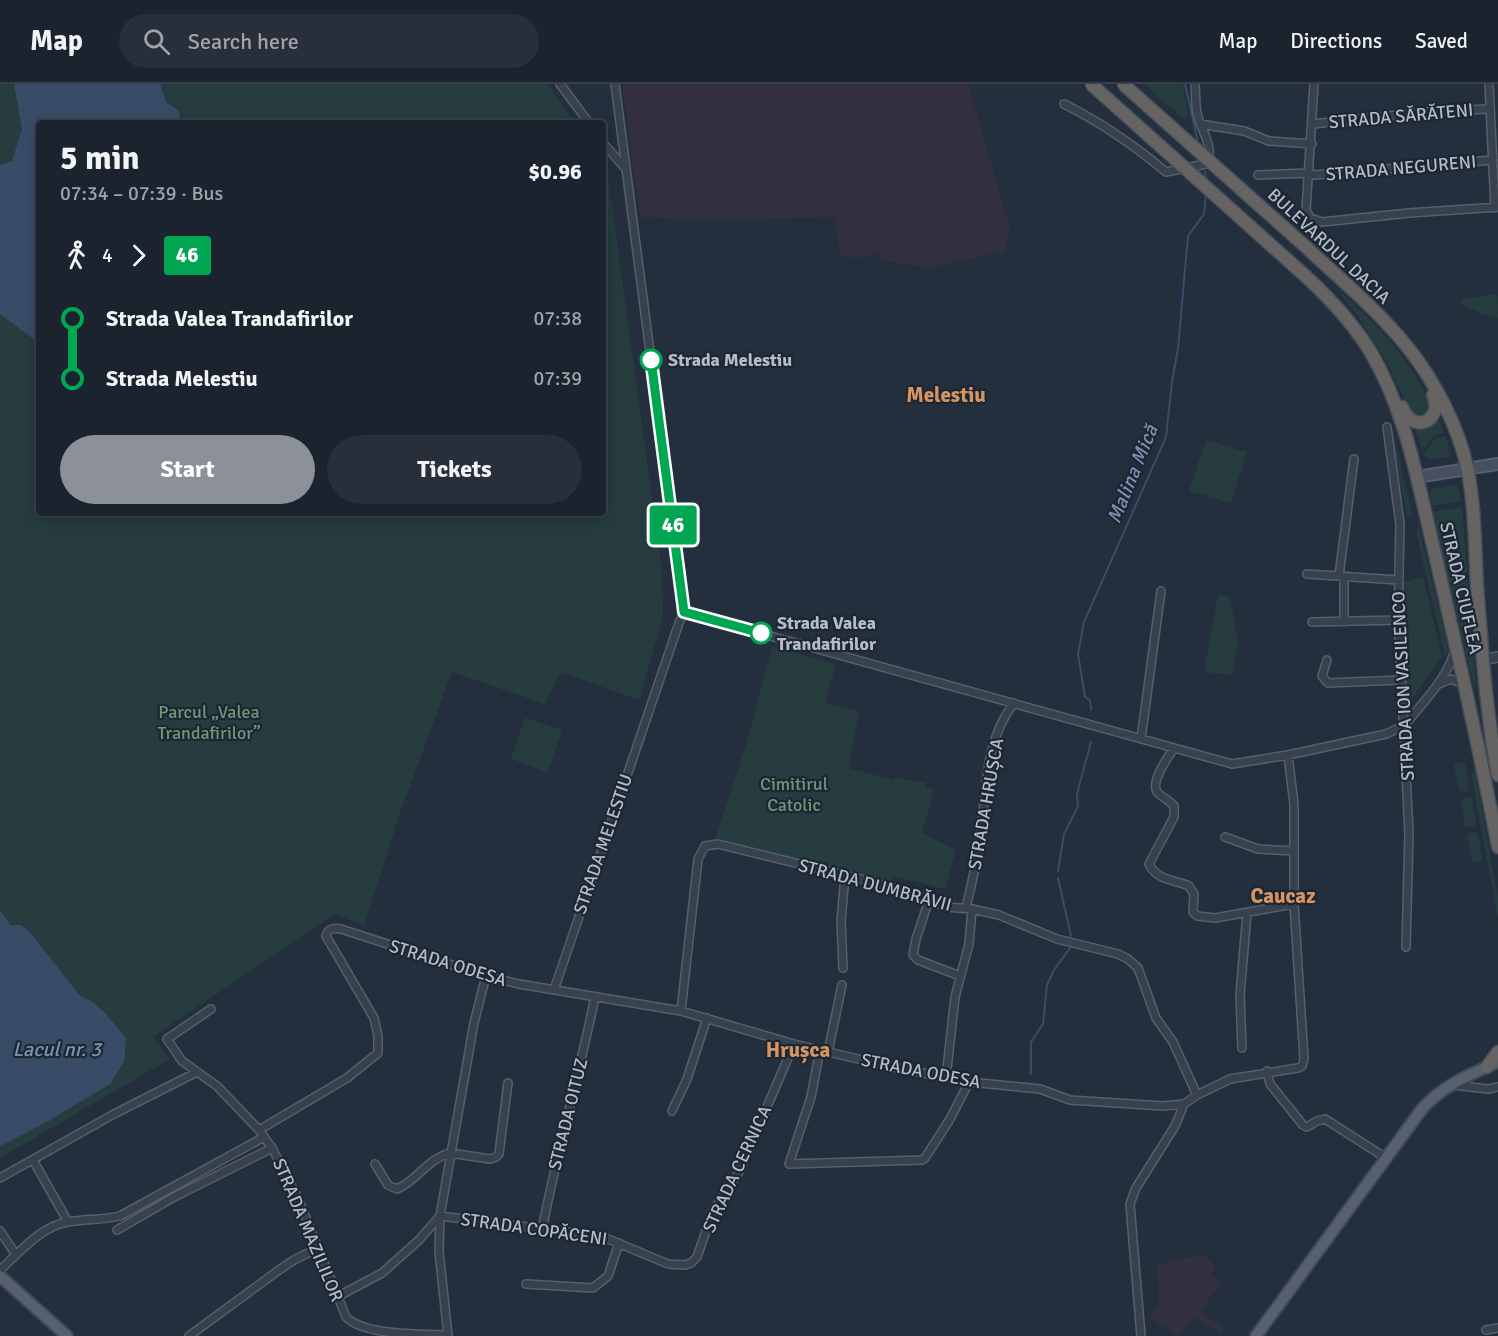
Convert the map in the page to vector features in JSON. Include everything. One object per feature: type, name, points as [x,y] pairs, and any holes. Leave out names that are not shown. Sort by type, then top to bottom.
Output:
[{"type":"highway","name":"BULEVARDUL DACIA","points":[[1091,84],[1322,290],[1344,314],[1370,352],[1390,390],[1409,442],[1417,477]]},
{"type":"highway","name":"BULEVARDUL DACIA","points":[[1123,84],[1306,247],[1409,349],[1445,408],[1467,468]]},
{"type":"highway","points":[[1344,314],[1354,320],[1375,350],[1396,391],[1404,414],[1414,423],[1422,423],[1430,420],[1437,405],[1421,374],[1407,354],[1409,349]]},
{"type":"highway","name":"STRADA CIUFLEA","points":[[1467,468],[1482,660],[1498,775]]},
{"type":"highway","name":"STRADA CIUFLEA","points":[[1417,477],[1466,685],[1498,848]]},
{"type":"highway","points":[[1493,1065],[1498,1052]]},
{"type":"main road","points":[[1417,477],[1498,464]]},
{"type":"main road","points":[[1256,1336],[1429,1101],[1451,1085],[1493,1065]]},
{"type":"main road","points":[[0,1276],[67,1336]]},
{"type":"street","points":[[560,84],[587,120]]},
{"type":"street","name":"STRADA MELESTIU","points":[[554,990],[684,612],[615,84]]},
{"type":"street","points":[[1314,84],[1312,144],[1306,210],[1308,216],[1313,220],[1322,222],[1497,207],[1489,84]]},
{"type":"street","points":[[1064,104],[1137,147],[1166,172],[1206,164],[1209,158],[1210,149],[1196,108],[1198,85]]},
{"type":"street","name":"STRADA SĂRĂTENI","points":[[1313,124],[1437,111],[1490,109]]},
{"type":"street","points":[[1200,124],[1244,131],[1269,141],[1312,144]]},
{"type":"street","points":[[606,146],[625,168]]},
{"type":"street","name":"STRADA NEGURENI","points":[[1258,176],[1309,173],[1314,175],[1493,160]]},
{"type":"street","name":"STRADA ION VASILENCO","points":[[1387,427],[1400,525],[1398,620],[1409,833],[1406,947]]},
{"type":"street","points":[[1344,621],[1342,576],[1354,459]]},
{"type":"street","points":[[1307,574],[1398,580]]},
{"type":"street","points":[[1141,739],[1161,591]]},
{"type":"street","points":[[684,612],[1232,764],[1288,755],[1392,733],[1405,725],[1437,686],[1451,661],[1456,646]]},
{"type":"street","points":[[1312,622],[1398,620]]},
{"type":"street","points":[[1482,660],[1498,657]]},
{"type":"street","points":[[1327,660],[1322,676],[1328,683],[1401,681]]},
{"type":"street","points":[[1437,686],[1451,679],[1466,685]]},
{"type":"street","name":"STRADA HRUȘCA","points":[[946,1078],[955,997],[969,944],[969,908],[987,777],[1001,723],[1014,704]]},
{"type":"street","points":[[1174,748],[1161,768],[1156,788],[1158,793],[1174,806],[1174,817],[1154,852],[1149,864],[1151,869],[1163,877],[1191,888],[1194,894],[1195,914],[1215,918],[1294,904]]},
{"type":"street","points":[[1141,1336],[1130,1204],[1136,1188],[1175,1126],[1184,1104],[1230,1078],[1298,1068],[1304,1059],[1294,904],[1294,804],[1288,755]]},
{"type":"street","points":[[1226,837],[1258,849],[1294,851]]},
{"type":"street","name":"STRADA DUMBRĂVII","points":[[681,1011],[698,859],[705,846],[718,844],[899,889],[946,907],[969,908],[1011,918],[1044,934],[1118,954],[1128,959],[1138,968],[1156,1018],[1173,1042],[1197,1095]]},
{"type":"street","points":[[843,968],[841,921],[845,876]]},
{"type":"street","points":[[929,900],[913,955],[918,960],[960,976]]},
{"type":"street","points":[[1242,1048],[1240,995],[1247,913]]},
{"type":"street","name":"STRADA ODESA","points":[[259,1130],[347,1078],[378,1053],[378,1036],[374,1018],[326,936],[330,930],[341,929],[486,976],[595,998],[681,1011],[794,1044],[946,1078],[1040,1089],[1070,1100],[1163,1106],[1184,1104]]},
{"type":"street","points":[[448,1336],[439,1251],[440,1216],[474,1023],[486,976]]},
{"type":"street","points":[[842,985],[811,1097],[789,1164],[921,1160],[925,1158],[950,1119],[969,1082]]},
{"type":"street","name":"STRADA OITUZ","points":[[542,1230],[549,1189],[595,998]]},
{"type":"street","name":"STRADA MAZILILOR","points":[[211,1009],[167,1039],[182,1061],[217,1086],[259,1130],[272,1148],[295,1192],[337,1297],[351,1323],[380,1334],[448,1336]]},
{"type":"street","points":[[672,1111],[690,1071],[707,1018]]},
{"type":"street","name":"STRADA CERNICA","points":[[694,1261],[700,1251],[713,1211],[742,1166],[794,1044]]},
{"type":"street","points":[[1267,1071],[1270,1084],[1303,1125],[1307,1127],[1325,1119],[1386,1158]]},
{"type":"street","points":[[0,1178],[114,1114],[197,1072]]},
{"type":"street","points":[[375,1164],[388,1185],[397,1189],[432,1161],[450,1153],[490,1159],[496,1157],[499,1154],[508,1083]]},
{"type":"street","points":[[1451,1085],[1488,1089],[1498,1087]]},
{"type":"street","points":[[0,1270],[39,1235],[68,1222],[120,1216],[264,1137]]},
{"type":"street","points":[[117,1230],[177,1196],[272,1148]]},
{"type":"street","points":[[33,1160],[68,1222]]},
{"type":"street","points":[[337,1297],[382,1273],[419,1240],[440,1216]]},
{"type":"street","name":"STRADA COPĂCENI","points":[[440,1216],[601,1236],[668,1264],[685,1265],[694,1261]]},
{"type":"street","points":[[0,1231],[16,1255]]},
{"type":"street","points":[[526,1284],[593,1288],[608,1276],[619,1243]]},
{"type":"street","points":[[189,1336],[286,1265],[318,1248]]},
{"type":"street","points":[[1486,1330],[1498,1328]]},
{"type":"shaded area","points":[[622,84],[968,84],[1010,229],[1005,251],[928,268],[882,260],[880,252],[860,258],[842,256],[835,217],[710,220],[640,217]]},
{"type":"shaded area","points":[[1202,1255],[1216,1266],[1211,1274],[1222,1282],[1200,1311],[1223,1328],[1220,1334],[1196,1317],[1177,1336],[1149,1317],[1159,1302],[1157,1265]]},
{"type":"green space","name":"Parcul „Valea Trandafirilor”","points":[[0,84],[547,84],[573,120],[36,120],[36,516],[606,516],[606,168],[662,571],[663,618],[639,700],[561,672],[545,704],[452,672],[400,813],[364,926],[335,914],[153,1037],[170,1059],[0,1158]]},
{"type":"green space","points":[[1143,84],[1183,84],[1188,116],[1185,120]]},
{"type":"green space","points":[[1335,287],[1386,336],[1412,370],[1423,389],[1444,433],[1435,435],[1422,450],[1405,401],[1386,360],[1357,315]]},
{"type":"green space","points":[[1497,294],[1498,318],[1482,314],[1461,304],[1463,299]]},
{"type":"green space","points":[[1393,431],[1412,514],[1407,516],[1395,457]]},
{"type":"green space","points":[[1445,436],[1450,456],[1435,459],[1423,454],[1436,438]]},
{"type":"green space","points":[[1206,440],[1247,452],[1231,503],[1189,491]]},
{"type":"green space","points":[[1456,485],[1459,487],[1461,501],[1431,506],[1429,497],[1432,489]]},
{"type":"green space","points":[[1462,507],[1476,686],[1474,686],[1432,512]]},
{"type":"green space","points":[[1418,522],[1448,648],[1446,659],[1416,533]]},
{"type":"green space","points":[[1423,577],[1442,657],[1412,698],[1406,691],[1398,584]]},
{"type":"green space","points":[[1218,595],[1230,597],[1238,643],[1232,675],[1204,672]]},
{"type":"green space","name":"Cimitirul Catolic","points":[[772,647],[836,664],[825,703],[859,711],[849,768],[893,780],[895,777],[926,783],[926,788],[934,789],[922,833],[956,850],[945,889],[893,876],[892,883],[715,838],[747,741]]},
{"type":"green space","points":[[525,718],[562,730],[548,772],[511,759]]},
{"type":"green space","points":[[1462,762],[1465,764],[1469,788],[1468,791],[1462,792],[1459,790],[1454,765]]},
{"type":"green space","points":[[1475,772],[1498,897],[1498,920],[1472,778]]},
{"type":"green space","points":[[1469,797],[1472,799],[1476,824],[1468,827],[1465,825],[1461,800]]},
{"type":"green space","points":[[1475,832],[1478,834],[1481,862],[1472,860],[1467,836]]},
{"type":"water","points":[[14,84],[160,84],[166,102],[179,111],[180,120],[36,120],[36,341],[0,314],[0,165],[12,161],[22,129]]},
{"type":"water","name":"Lacul nr. 3","points":[[0,911],[11,925],[21,925],[29,931],[80,996],[91,1001],[105,1013],[126,1038],[124,1062],[110,1084],[43,1124],[0,1146]]},
{"type":"waterway","name":"Malina Mică","points":[[1185,84],[1198,143]]},
{"type":"waterway","name":"Malina Mică","points":[[1205,172],[1207,181]]},
{"type":"waterway","name":"Malina Mică","points":[[1091,710],[1090,700],[1085,697],[1078,654],[1084,622],[1166,437],[1178,349],[1188,236],[1204,214],[1206,192]]},
{"type":"waterway","name":"Malina Mică","points":[[1058,871],[1064,834],[1078,806],[1077,794],[1091,742]]},
{"type":"waterway","name":"Malina Mică","points":[[1058,878],[1071,936]]},
{"type":"waterway","name":"Malina Mică","points":[[1031,1074],[1031,1042],[1043,1024],[1047,985],[1054,970],[1070,948]]},
{"type":"bus line","name":"46","points":[[651,360],[684,612],[761,633]]},
{"type":"place","name":"Strada Melestiu","points":[[651,360]]},
{"type":"place","name":"Strada Valea Trandafirilor","points":[[761,633]]},
{"type":"district","name":"Melestiu","points":[[946,395]]},
{"type":"district","name":"Caucaz","points":[[1283,896]]},
{"type":"district","name":"Hrușca","points":[[798,1050]]}]
